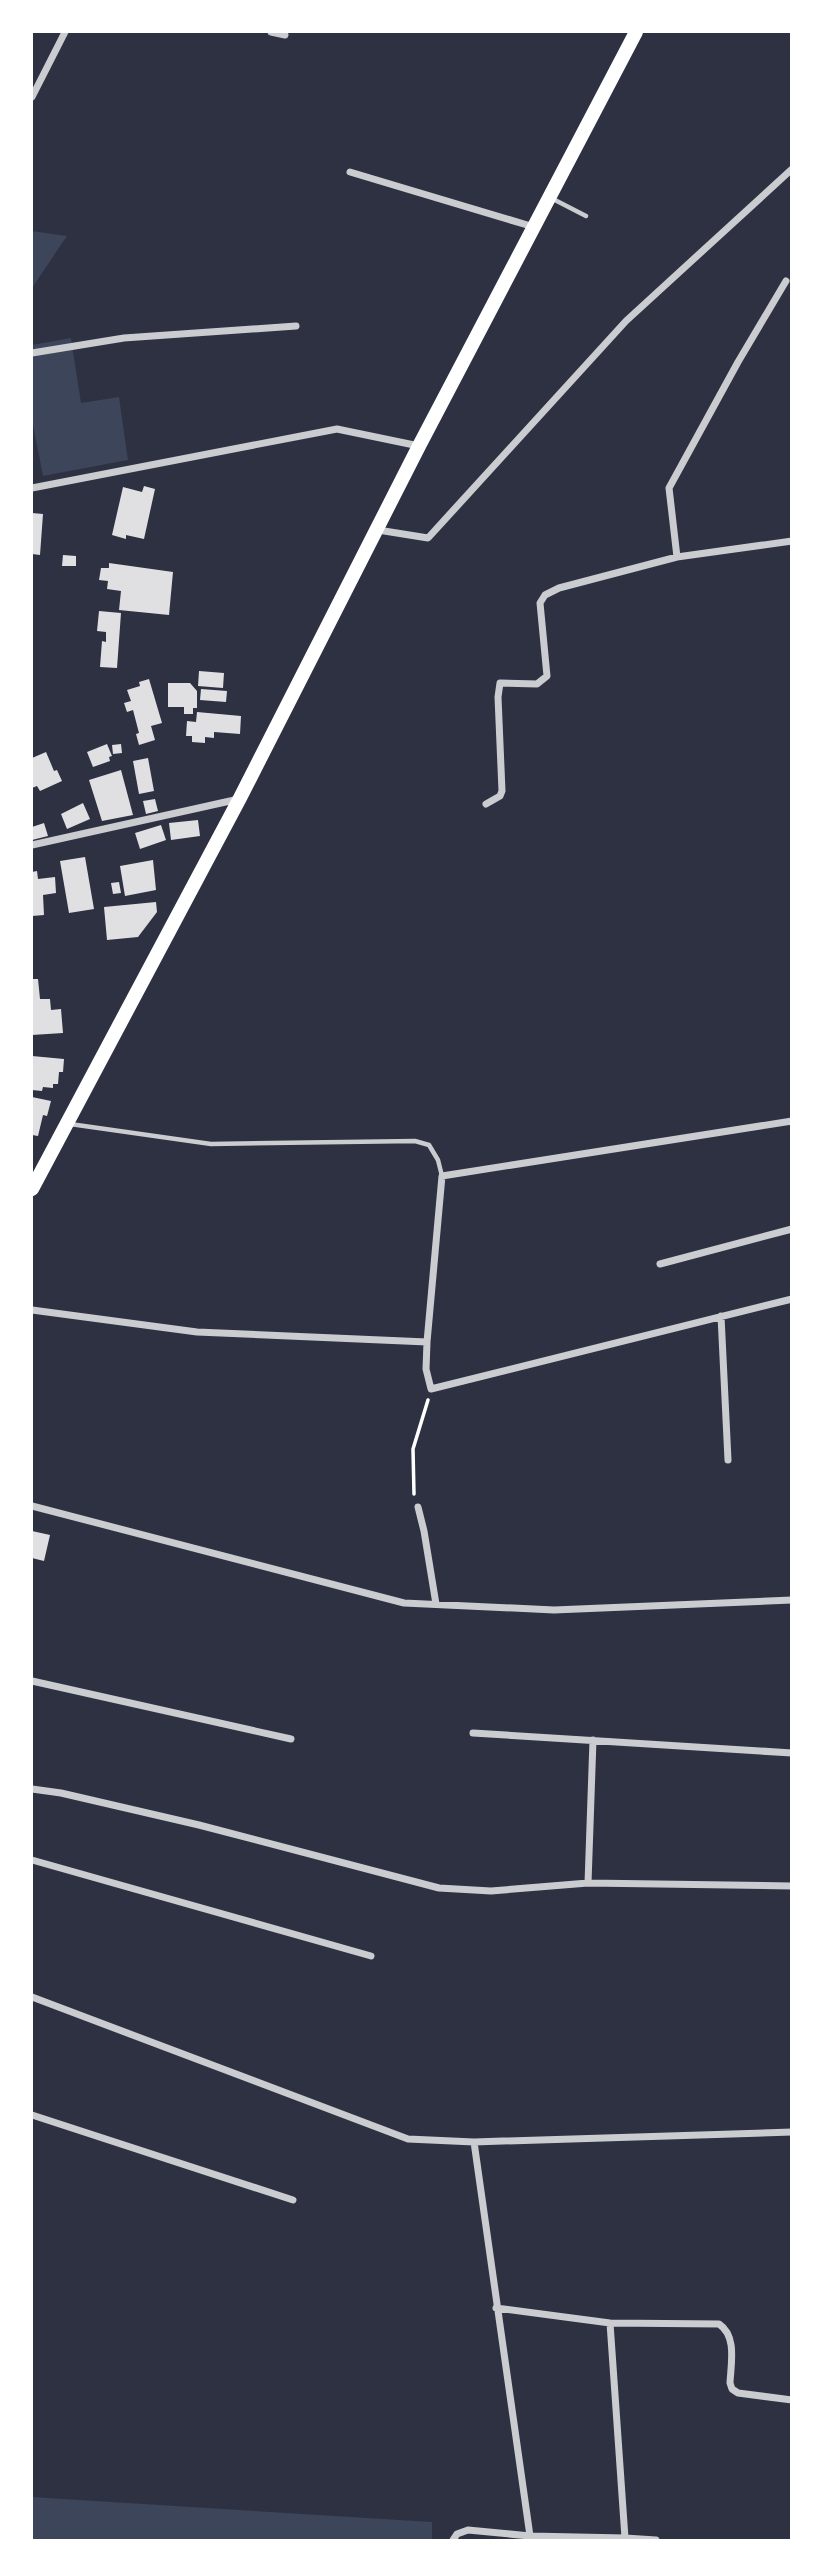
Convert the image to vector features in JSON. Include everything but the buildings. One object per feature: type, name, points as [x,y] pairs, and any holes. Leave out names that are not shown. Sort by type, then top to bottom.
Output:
[{"type":"main road","points":[[32,1189],[240,798],[419,446],[636,32]]},
{"type":"street","points":[[32,97],[65,32]]},
{"type":"street","points":[[271,32],[285,35]]},
{"type":"street","points":[[378,530],[428,538],[626,321],[792,169]]},
{"type":"street","points":[[350,172],[535,227]]},
{"type":"street","points":[[677,557],[669,488],[786,281]]},
{"type":"street","points":[[32,353],[124,338],[296,326]]},
{"type":"street","points":[[32,488],[337,429],[419,446]]},
{"type":"street","points":[[486,804],[500,796],[502,791],[498,697],[500,682],[537,684],[547,676],[540,603],[545,595],[559,588],[677,557],[792,541]]},
{"type":"street","points":[[32,845],[240,798]]},
{"type":"street","points":[[792,1121],[442,1176],[426,1369],[431,1389],[792,1299]]},
{"type":"street","points":[[660,1264],[792,1229]]},
{"type":"street","points":[[32,1310],[197,1332],[427,1342]]},
{"type":"street","points":[[721,1316],[729,1460]]},
{"type":"street","points":[[32,1506],[404,1603],[554,1610],[792,1600]]},
{"type":"street","points":[[418,1507],[436,1604]]},
{"type":"street","points":[[32,1681],[291,1739]]},
{"type":"street","points":[[473,1733],[792,1753]]},
{"type":"street","points":[[588,1883],[593,1740]]},
{"type":"street","points":[[32,1789],[61,1793],[199,1825],[439,1888],[491,1891],[588,1883],[792,1886]]},
{"type":"street","points":[[32,1860],[371,1956]]},
{"type":"street","points":[[32,1997],[408,2139],[474,2143],[792,2132]]},
{"type":"street","points":[[32,2115],[293,2200]]},
{"type":"street","points":[[474,2143],[531,2538]]},
{"type":"street","points":[[496,2308],[610,2323],[719,2324],[731,2338],[732,2389],[746,2394],[792,2400]]},
{"type":"street","points":[[610,2323],[625,2538]]},
{"type":"street","points":[[453,2540],[457,2534],[468,2530],[531,2538],[656,2540]]},
{"type":"lane","points":[[550,198],[586,216]]},
{"type":"lane","points":[[65,1124],[211,1144],[415,1141],[429,1146],[438,1160],[442,1176]]},
{"type":"path","points":[[414,1494],[413,1449],[431,1389]]},
{"type":"shaded area","points":[[32,231],[67,236],[32,288]]},
{"type":"shaded area","points":[[71,338],[81,403],[119,397],[128,460],[43,476],[32,420],[32,345]]},
{"type":"shaded area","points":[[32,2497],[432,2522],[432,2540],[32,2540]]}]
